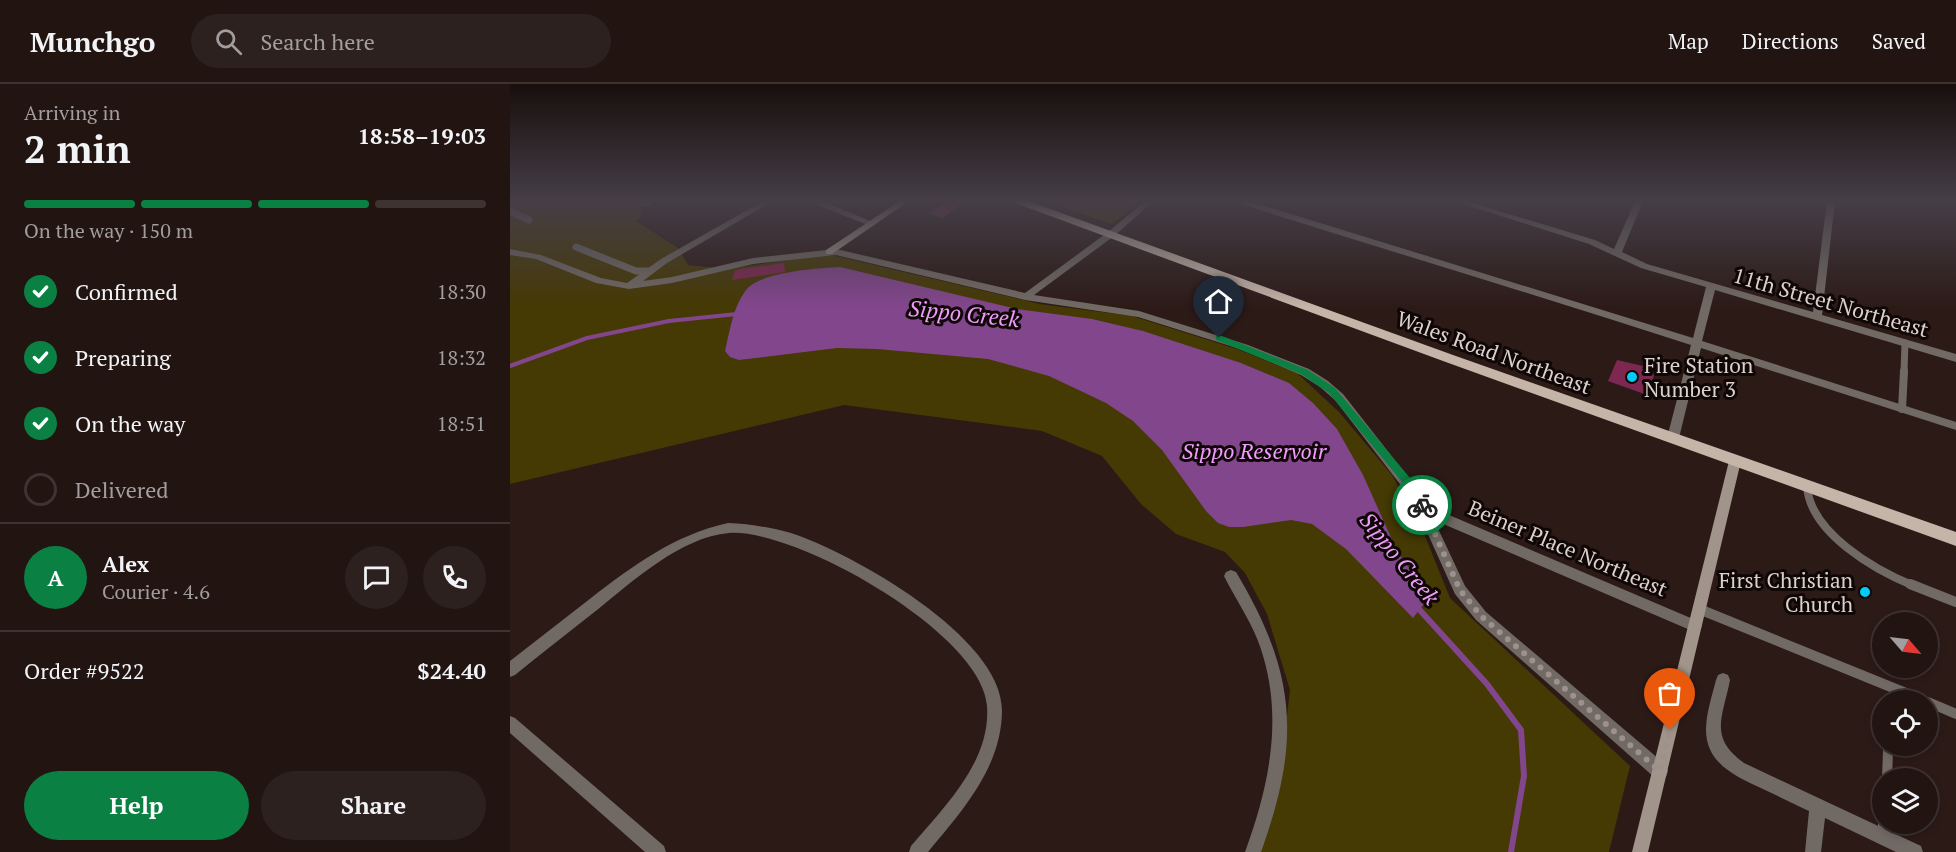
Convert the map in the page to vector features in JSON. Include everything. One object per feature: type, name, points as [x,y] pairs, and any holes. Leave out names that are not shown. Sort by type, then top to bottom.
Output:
[{"type":"main road","name":"Wales Road Northeast","points":[[1119,237],[1956,539]]},
{"type":"street","points":[[629,286],[648,272],[708,237]]},
{"type":"street","points":[[829,252],[851,237]]},
{"type":"street","points":[[1024,297],[1107,237]]},
{"type":"street","points":[[1353,237],[1518,286],[1956,426]]},
{"type":"street","name":"11th Street Northeast","points":[[1578,237],[1644,266],[1956,358]]},
{"type":"street","points":[[1617,254],[1624,237]]},
{"type":"street","points":[[1817,317],[1827,237]]},
{"type":"street","points":[[510,252],[538,257],[599,281],[629,286],[672,280],[753,261],[829,252],[1024,297],[1140,314],[1244,347],[1305,372],[1339,397],[1406,480],[1424,510],[1460,590],[1481,616],[1660,771]]},
{"type":"street","points":[[1673,438],[1711,286]]},
{"type":"street","points":[[1640,852],[1735,461]]},
{"type":"street","name":"Beiner Place Northeast","points":[[1424,510],[1695,626]]},
{"type":"street","points":[[510,670],[634,572],[679,543],[703,533],[738,527],[756,529],[793,540],[841,561],[891,589],[945,632],[974,659],[991,689],[995,708],[994,731],[984,759],[960,798],[917,852]]},
{"type":"street","points":[[1232,576],[1262,630],[1275,667],[1279,688],[1280,736],[1274,794],[1254,852]]},
{"type":"street","points":[[1723,680],[1713,731],[1713,742],[1718,753],[1738,769],[1818,806],[1872,826]]},
{"type":"street","points":[[510,723],[658,852]]},
{"type":"street","points":[[1813,852],[1818,806]]},
{"type":"street","points":[[1889,834],[1916,852]]},
{"type":"lane","points":[[576,247],[636,271],[648,272]]},
{"type":"lane","points":[[1902,409],[1905,343]]},
{"type":"lane","points":[[1807,486],[1808,497],[1814,509],[1847,551],[1880,572],[1956,602]]},
{"type":"lane","points":[[1699,609],[1898,690]]},
{"type":"lane","points":[[1938,706],[1956,714]]},
{"type":"shaded area","points":[[510,237],[661,237],[678,248],[688,265],[727,269],[815,256],[836,256],[1040,304],[1132,316],[1237,349],[1297,373],[1339,412],[1392,475],[1423,531],[1450,598],[1630,766],[1609,852],[1259,852],[1283,750],[1290,690],[1267,614],[1245,573],[1225,552],[1176,534],[1141,504],[1102,456],[1042,431],[844,405],[510,484]]},
{"type":"water","name":"Sippo Reservoir","points":[[840,267],[1017,309],[1092,319],[1143,331],[1241,363],[1289,383],[1313,403],[1337,429],[1363,475],[1398,553],[1430,596],[1413,618],[1346,549],[1312,524],[1291,520],[1229,527],[1218,523],[1206,511],[1162,450],[1133,421],[1106,403],[1049,376],[988,359],[877,349],[837,348],[739,360],[730,357],[725,351],[738,304],[746,290],[753,284],[790,272]]},
{"type":"building","points":[[784,263],[785,272],[732,280],[735,270]]},
{"type":"building","points":[[1617,360],[1643,366],[1642,369],[1655,373],[1647,395],[1608,381]]},
{"type":"waterway","name":"Sippo Creek","points":[[510,366],[587,338],[669,321],[737,314]]},
{"type":"waterway","name":"Sippo Creek","points":[[1417,607],[1487,684],[1521,730],[1524,776],[1511,852]]},
{"type":"way so far","points":[[1422,505],[1455,580],[1466,599],[1520,652],[1660,771],[1670,730]]},
{"type":"place","name":"Fire Station Number 3","points":[[1632,377]]},
{"type":"place","name":"First Christian Church","points":[[1865,592]]},
{"type":"route","points":[[1219,338],[1305,372],[1332,390],[1363,425],[1406,480],[1422,505]]}]
